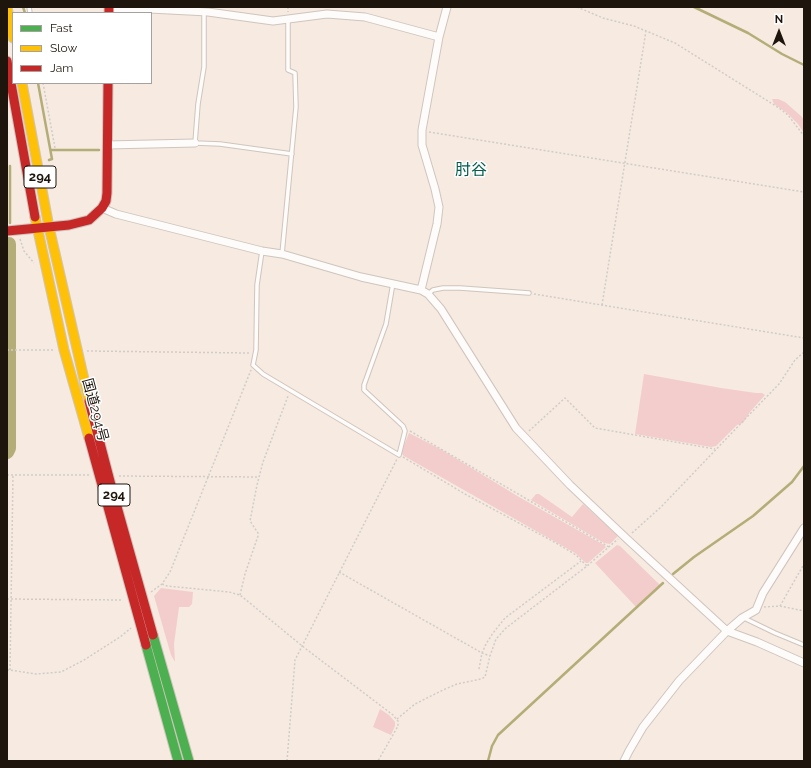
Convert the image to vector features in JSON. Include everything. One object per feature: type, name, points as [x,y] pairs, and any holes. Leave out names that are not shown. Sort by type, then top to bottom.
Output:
[{"type":"main road","points":[[7,7],[12,33]]},
{"type":"main road","name":"国道294号","points":[[7,61],[37,228],[64,350],[178,761]]},
{"type":"main road","name":"国道294号","points":[[22,84],[49,227],[77,353],[112,489],[189,761]]},
{"type":"main road","points":[[7,231],[69,225],[89,220],[102,208],[106,201],[107,193],[108,84]]},
{"type":"street","points":[[424,292],[439,207],[422,145],[422,130],[439,37],[447,7]]},
{"type":"street","points":[[109,10],[150,9],[204,12],[273,21],[327,14],[365,17],[439,37]]},
{"type":"street","points":[[107,145],[196,143]]},
{"type":"street","points":[[102,208],[116,214],[262,251],[282,254],[361,277],[394,283],[424,292],[441,309],[516,428],[570,485],[727,631],[757,642],[804,663]]},
{"type":"street","points":[[624,761],[643,727],[679,681],[727,631],[743,617],[756,610],[763,593],[804,528]]},
{"type":"lane","points":[[204,12],[204,67],[198,104],[196,143],[220,144],[292,154]]},
{"type":"lane","points":[[282,254],[296,107],[295,73],[288,70],[288,20]]},
{"type":"lane","points":[[262,251],[257,285],[255,353],[253,365],[262,374],[399,455],[405,432],[403,426],[364,390],[364,385],[386,324],[394,283]]},
{"type":"lane","points":[[424,292],[443,288],[460,288],[529,293]]},
{"type":"lane","points":[[743,617],[804,645]]},
{"type":"path","points":[[577,7],[604,18],[634,26],[675,43],[779,108],[788,115],[804,136]]},
{"type":"path","points":[[602,305],[646,31]]},
{"type":"path","points":[[43,84],[55,148]]},
{"type":"path","points":[[422,130],[804,192]]},
{"type":"path","points":[[18,230],[23,248],[36,266]]},
{"type":"path","points":[[529,293],[804,338]]},
{"type":"path","points":[[7,350],[64,350]]},
{"type":"path","points":[[77,353],[85,351],[255,353]]},
{"type":"path","points":[[396,719],[415,704],[436,693],[457,684],[485,677],[496,639],[506,628],[587,566],[609,547],[625,537],[661,507],[779,384],[795,360],[804,352]]},
{"type":"path","points":[[142,595],[155,590],[162,584],[170,572],[253,365]]},
{"type":"path","points":[[240,595],[258,536],[250,517],[259,477],[263,462],[290,390]]},
{"type":"path","points":[[523,436],[565,398],[595,428],[715,449]]},
{"type":"path","points":[[405,432],[411,431],[609,547]]},
{"type":"path","points":[[287,761],[294,665],[339,572],[399,455],[465,494],[556,543],[576,555],[587,566]]},
{"type":"path","points":[[7,475],[90,476]]},
{"type":"path","points":[[10,670],[13,475]]},
{"type":"path","points":[[119,476],[259,477]]},
{"type":"path","points":[[479,669],[482,653],[493,633],[505,618],[582,561]]},
{"type":"path","points":[[780,606],[804,564]]},
{"type":"path","points":[[339,572],[482,653],[490,656]]},
{"type":"path","points":[[162,584],[166,586],[229,592],[240,595],[302,646],[396,719],[398,721],[398,726],[378,761]]},
{"type":"path","points":[[7,599],[123,600],[132,598]]},
{"type":"path","points":[[756,610],[767,606],[780,606],[804,611]]},
{"type":"path","points":[[7,670],[36,674],[61,672],[84,660],[120,637],[131,628]]},
{"type":"shaded area","points":[[772,99],[778,99],[785,102],[801,116],[804,120],[804,133],[798,124],[787,113],[774,104]]},
{"type":"shaded area","points":[[644,374],[721,388],[762,393],[765,395],[750,412],[743,423],[737,425],[716,446],[711,447],[635,434]]},
{"type":"shaded area","points":[[409,433],[442,450],[519,497],[606,547],[588,563],[586,563],[575,553],[404,456],[401,453]]},
{"type":"shaded area","points":[[536,494],[539,494],[572,517],[583,504],[618,536],[610,544],[604,543],[531,500]]},
{"type":"shaded area","points":[[617,545],[620,546],[660,585],[636,607],[595,563]]},
{"type":"shaded area","points":[[161,588],[193,592],[192,604],[189,607],[179,607],[174,644],[175,662],[171,655],[154,596]]},
{"type":"shaded area","points":[[380,709],[389,715],[395,722],[391,735],[373,727]]},
{"type":"waterway","points":[[23,7],[25,12]]},
{"type":"waterway","points":[[694,7],[748,33],[782,54],[804,65]]},
{"type":"waterway","points":[[38,84],[52,159],[49,160]]},
{"type":"waterway","points":[[51,150],[99,150]]},
{"type":"waterway","points":[[10,166],[10,223]]},
{"type":"waterway","points":[[7,452],[9,448],[9,244]]},
{"type":"waterway","points":[[673,574],[694,557],[753,516],[792,482],[804,466]]},
{"type":"waterway","points":[[488,761],[492,746],[498,735],[663,583]]},
{"type":"traffic: fast","points":[[153,635],[189,761]]},
{"type":"traffic: fast","points":[[146,645],[178,761]]},
{"type":"traffic: slow","points":[[7,7],[12,33]]},
{"type":"traffic: slow","points":[[22,84],[49,227],[89,401]]},
{"type":"traffic: slow","points":[[35,217],[64,350],[89,438]]},
{"type":"traffic: jam","points":[[109,7],[109,12]]},
{"type":"traffic: jam","points":[[7,61],[35,217]]},
{"type":"traffic: jam","points":[[7,231],[69,225],[89,220],[102,208],[106,201],[107,193],[108,84]]},
{"type":"traffic: jam","points":[[89,401],[153,635]]},
{"type":"traffic: jam","points":[[89,438],[146,645]]},
{"type":"district","name":"肘谷","points":[[471,170]]}]
